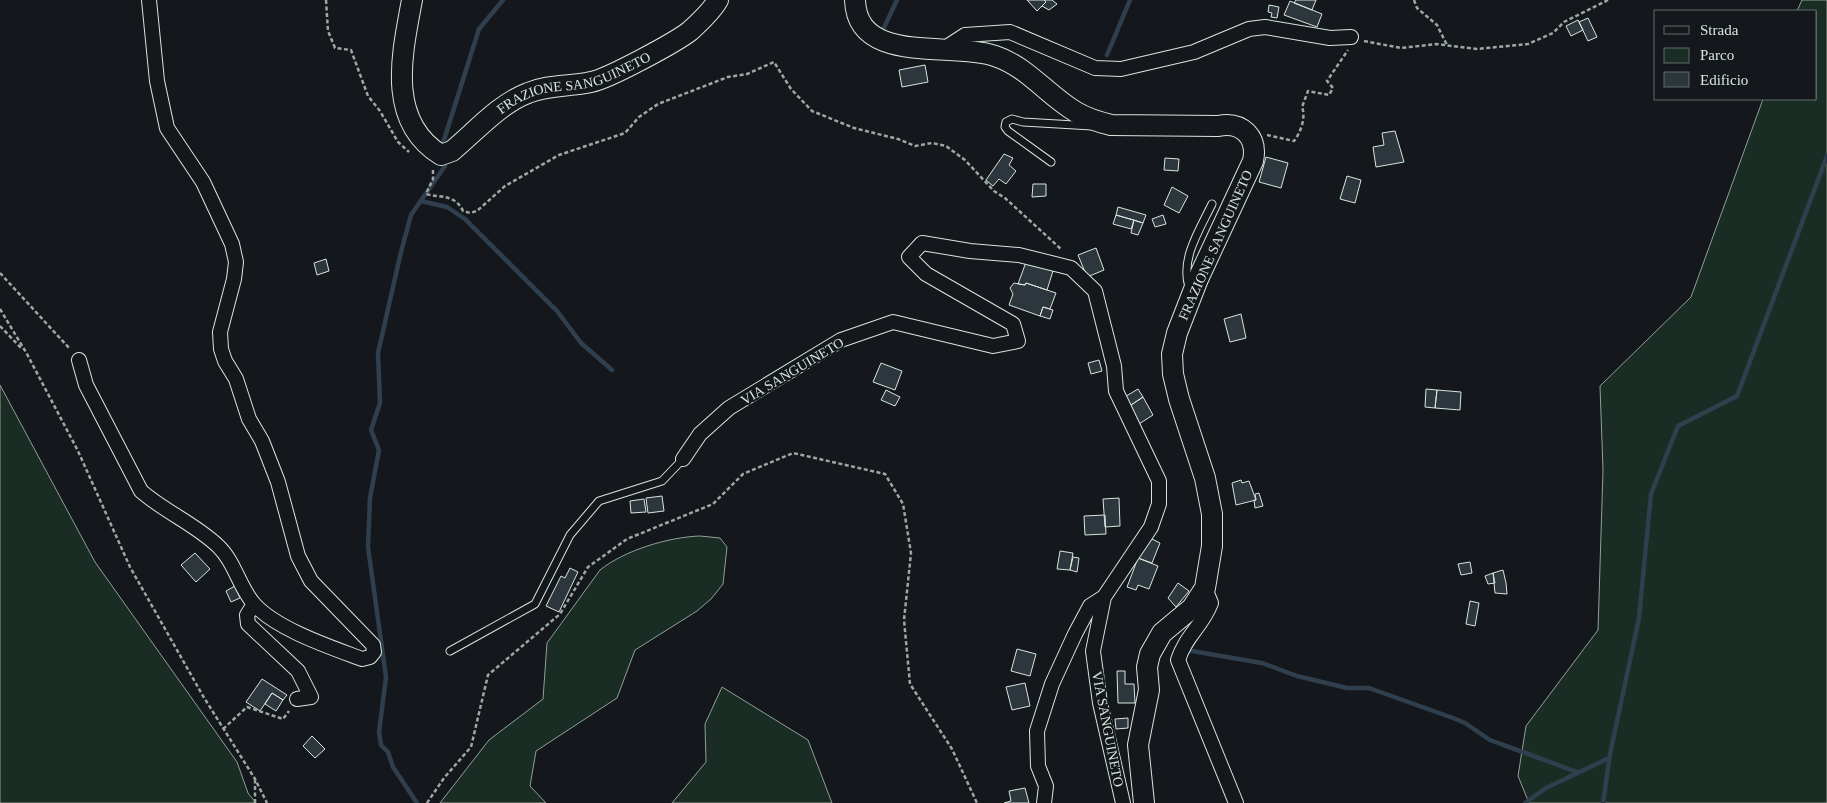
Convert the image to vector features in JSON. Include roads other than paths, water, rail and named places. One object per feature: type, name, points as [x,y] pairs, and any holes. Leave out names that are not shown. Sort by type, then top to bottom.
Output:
[{"type":"street","points":[[80,360],[86,385],[141,491],[154,502],[203,533],[219,547],[254,604],[286,628],[362,659],[368,659],[373,654],[373,645],[312,581],[298,556],[278,482],[262,441],[249,419],[236,379],[220,349],[220,332],[234,279],[236,262],[232,244],[203,182],[167,128],[157,81],[149,0]]},
{"type":"street","name":"FRAZIONE SANGUINETO","points":[[412,0],[402,56],[402,84],[408,118],[416,133],[422,155],[441,155],[452,151],[504,108],[526,94],[548,86],[592,82],[607,76],[689,32],[713,9],[718,0]]},
{"type":"street","points":[[855,0],[855,12],[876,39],[892,46],[969,50],[1002,59],[1025,70],[1076,112],[1098,122]]},
{"type":"street","points":[[944,48],[964,35],[1010,32],[1095,68],[1122,70],[1194,52],[1248,29],[1265,27],[1355,41]]},
{"type":"street","name":"FRAZIONE SANGUINETO","points":[[1098,122],[1111,125],[1218,126],[1227,124],[1244,129],[1254,143],[1253,161],[1176,333],[1172,354],[1177,390],[1205,478],[1212,514],[1212,546],[1205,588],[1192,608],[1162,632],[1150,654],[1147,667],[1148,697],[1138,745],[1144,803]]},
{"type":"street","name":"VIA SANGUINETO","points":[[683,459],[700,434],[729,408],[841,340],[893,322],[993,346],[1018,341],[1013,324],[926,274],[909,257],[922,243],[970,251],[1020,255],[1071,268],[1094,291],[1114,366],[1116,391],[1159,481],[1160,504],[1152,527],[1104,597],[1090,606],[1074,634],[1052,684],[1037,731],[1038,766],[1046,786],[1044,803]]},
{"type":"street","points":[[1205,588],[1212,603],[1206,616],[1183,644],[1178,660],[1236,803]]},
{"type":"street","name":"VIA SANGUINETO","points":[[1104,597],[1093,651],[1100,703],[1123,803]]},
{"type":"street","points":[[254,604],[247,615],[248,624],[298,671],[311,697],[297,699]]},
{"type":"lane","points":[[1052,162],[1008,131],[1005,127],[1006,122],[1012,119],[1090,127],[1098,122]]},
{"type":"lane","points":[[1192,295],[1188,285],[1186,270],[1188,257],[1212,204]]},
{"type":"lane","points":[[450,651],[536,604],[570,535],[600,501],[662,481],[683,459]]},
{"type":"waterway","points":[[443,143],[479,29],[503,0]]},
{"type":"waterway","points":[[881,34],[897,0]]},
{"type":"waterway","points":[[1107,55],[1130,0]]},
{"type":"waterway","points":[[1603,803],[1610,754],[1639,618],[1651,494],[1678,426],[1737,396],[1827,156]]},
{"type":"waterway","points":[[417,803],[393,767],[388,752],[381,745],[379,732],[386,677],[368,547],[370,498],[379,450],[371,430],[380,403],[378,353],[411,215],[445,166]]},
{"type":"waterway","points":[[421,201],[447,207],[465,219],[557,311],[581,343],[612,370]]},
{"type":"waterway","points":[[1186,650],[1262,663],[1297,676],[1347,688],[1369,688],[1453,718],[1465,723],[1490,740],[1577,772]]},
{"type":"waterway","points":[[1525,803],[1546,788],[1609,758]]}]
